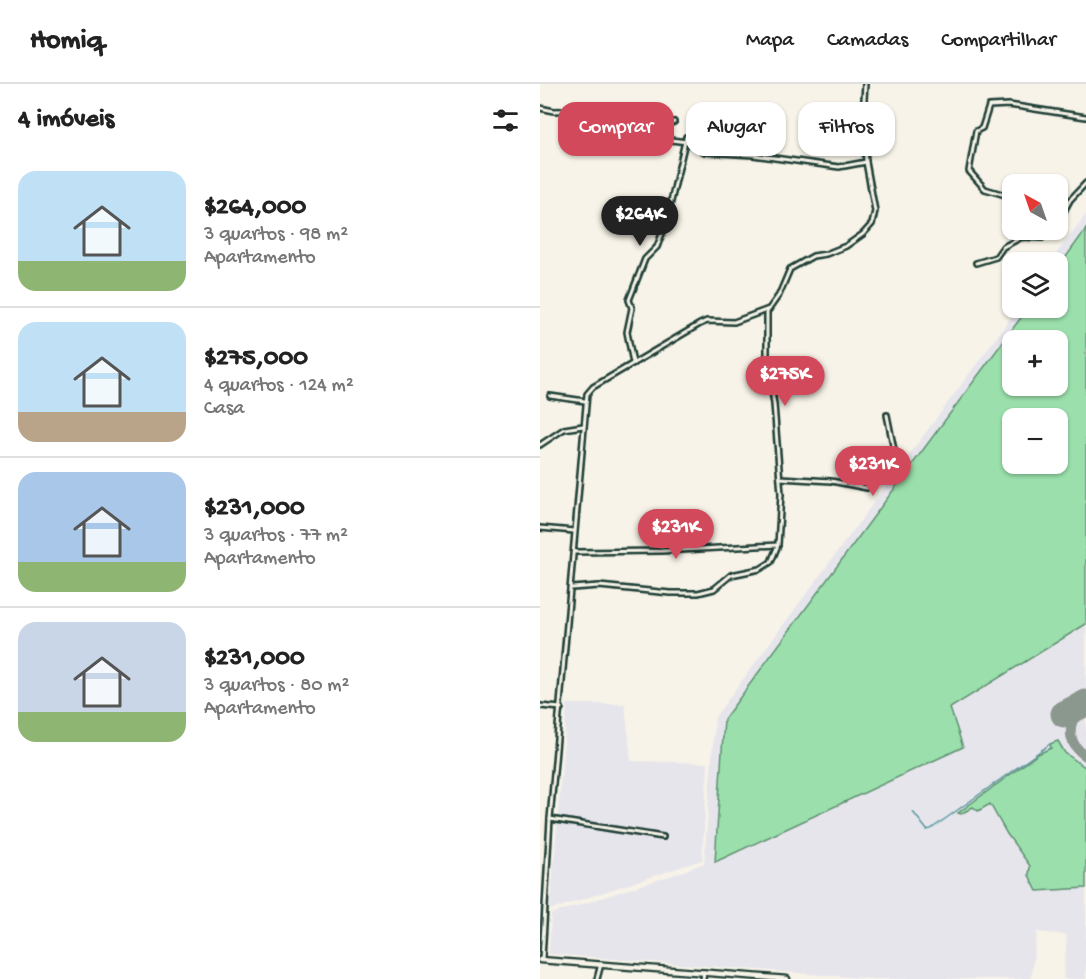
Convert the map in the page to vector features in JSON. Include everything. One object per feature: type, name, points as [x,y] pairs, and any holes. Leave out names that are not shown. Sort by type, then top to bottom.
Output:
[{"type":"main road","points":[[541,960],[787,979]]},
{"type":"street","points":[[572,588],[599,586],[670,593],[710,591],[731,575],[765,567],[771,562],[778,545],[780,478],[765,326],[769,309],[779,296],[790,269],[813,256],[840,249],[863,234],[872,224],[875,211],[867,162],[863,115],[865,84]]},
{"type":"street","points":[[1002,194],[985,189],[969,171],[976,131],[982,128],[988,106],[1009,105],[1086,117]]},
{"type":"street","points":[[540,108],[558,111]]},
{"type":"street","points":[[674,140],[685,139],[704,152],[742,153],[838,167],[867,162]]},
{"type":"street","points":[[633,363],[627,332],[632,308],[629,300],[645,260],[657,247],[666,224],[685,139]]},
{"type":"street","points":[[1068,204],[1086,183]]},
{"type":"street","points":[[976,263],[996,257],[1003,247],[1018,240]]},
{"type":"street","points":[[541,960],[550,819],[572,588],[587,394],[594,387],[700,324],[707,321],[734,322],[769,309]]},
{"type":"street","points":[[550,396],[585,401]]},
{"type":"street","points":[[780,478],[831,481],[867,488],[894,450],[887,415]]},
{"type":"street","points":[[540,445],[564,429],[583,426]]},
{"type":"street","points":[[540,528],[575,531]]},
{"type":"street","points":[[574,552],[662,551],[778,545]]},
{"type":"street","points":[[540,706],[561,708]]},
{"type":"street","points":[[550,819],[663,837]]},
{"type":"street","points":[[597,979],[601,964]]},
{"type":"street","points":[[703,979],[704,972]]},
{"type":"shaded area","points":[[1086,214],[1086,979],[1063,979],[1067,935],[1037,932],[1031,979],[874,979],[549,954],[551,914],[704,863],[715,717],[1011,318],[1068,318],[1068,252],[1058,252]]},
{"type":"shaded area","points":[[567,704],[625,704],[631,761],[708,763],[702,860],[550,910]]},
{"type":"green space","points":[[1086,229],[1086,624],[950,708],[963,747],[715,862],[724,719],[1002,343],[1002,396],[1068,396],[1068,330],[1012,330],[1021,318],[1068,318],[1068,254]]},
{"type":"green space","points":[[1058,741],[1065,753],[1086,768],[1086,888],[1037,891],[1029,875],[1030,866],[1007,834],[990,804],[978,811],[973,807],[961,814],[958,813],[1038,754],[1051,748],[1050,744]]},
{"type":"waterway","points":[[913,812],[927,830],[931,829],[1050,744]]},
{"type":"taxiway","points":[[1081,706],[1073,720],[1071,733],[1075,745],[1086,756]]},
{"type":"runway","points":[[1064,714],[1086,703]]}]
